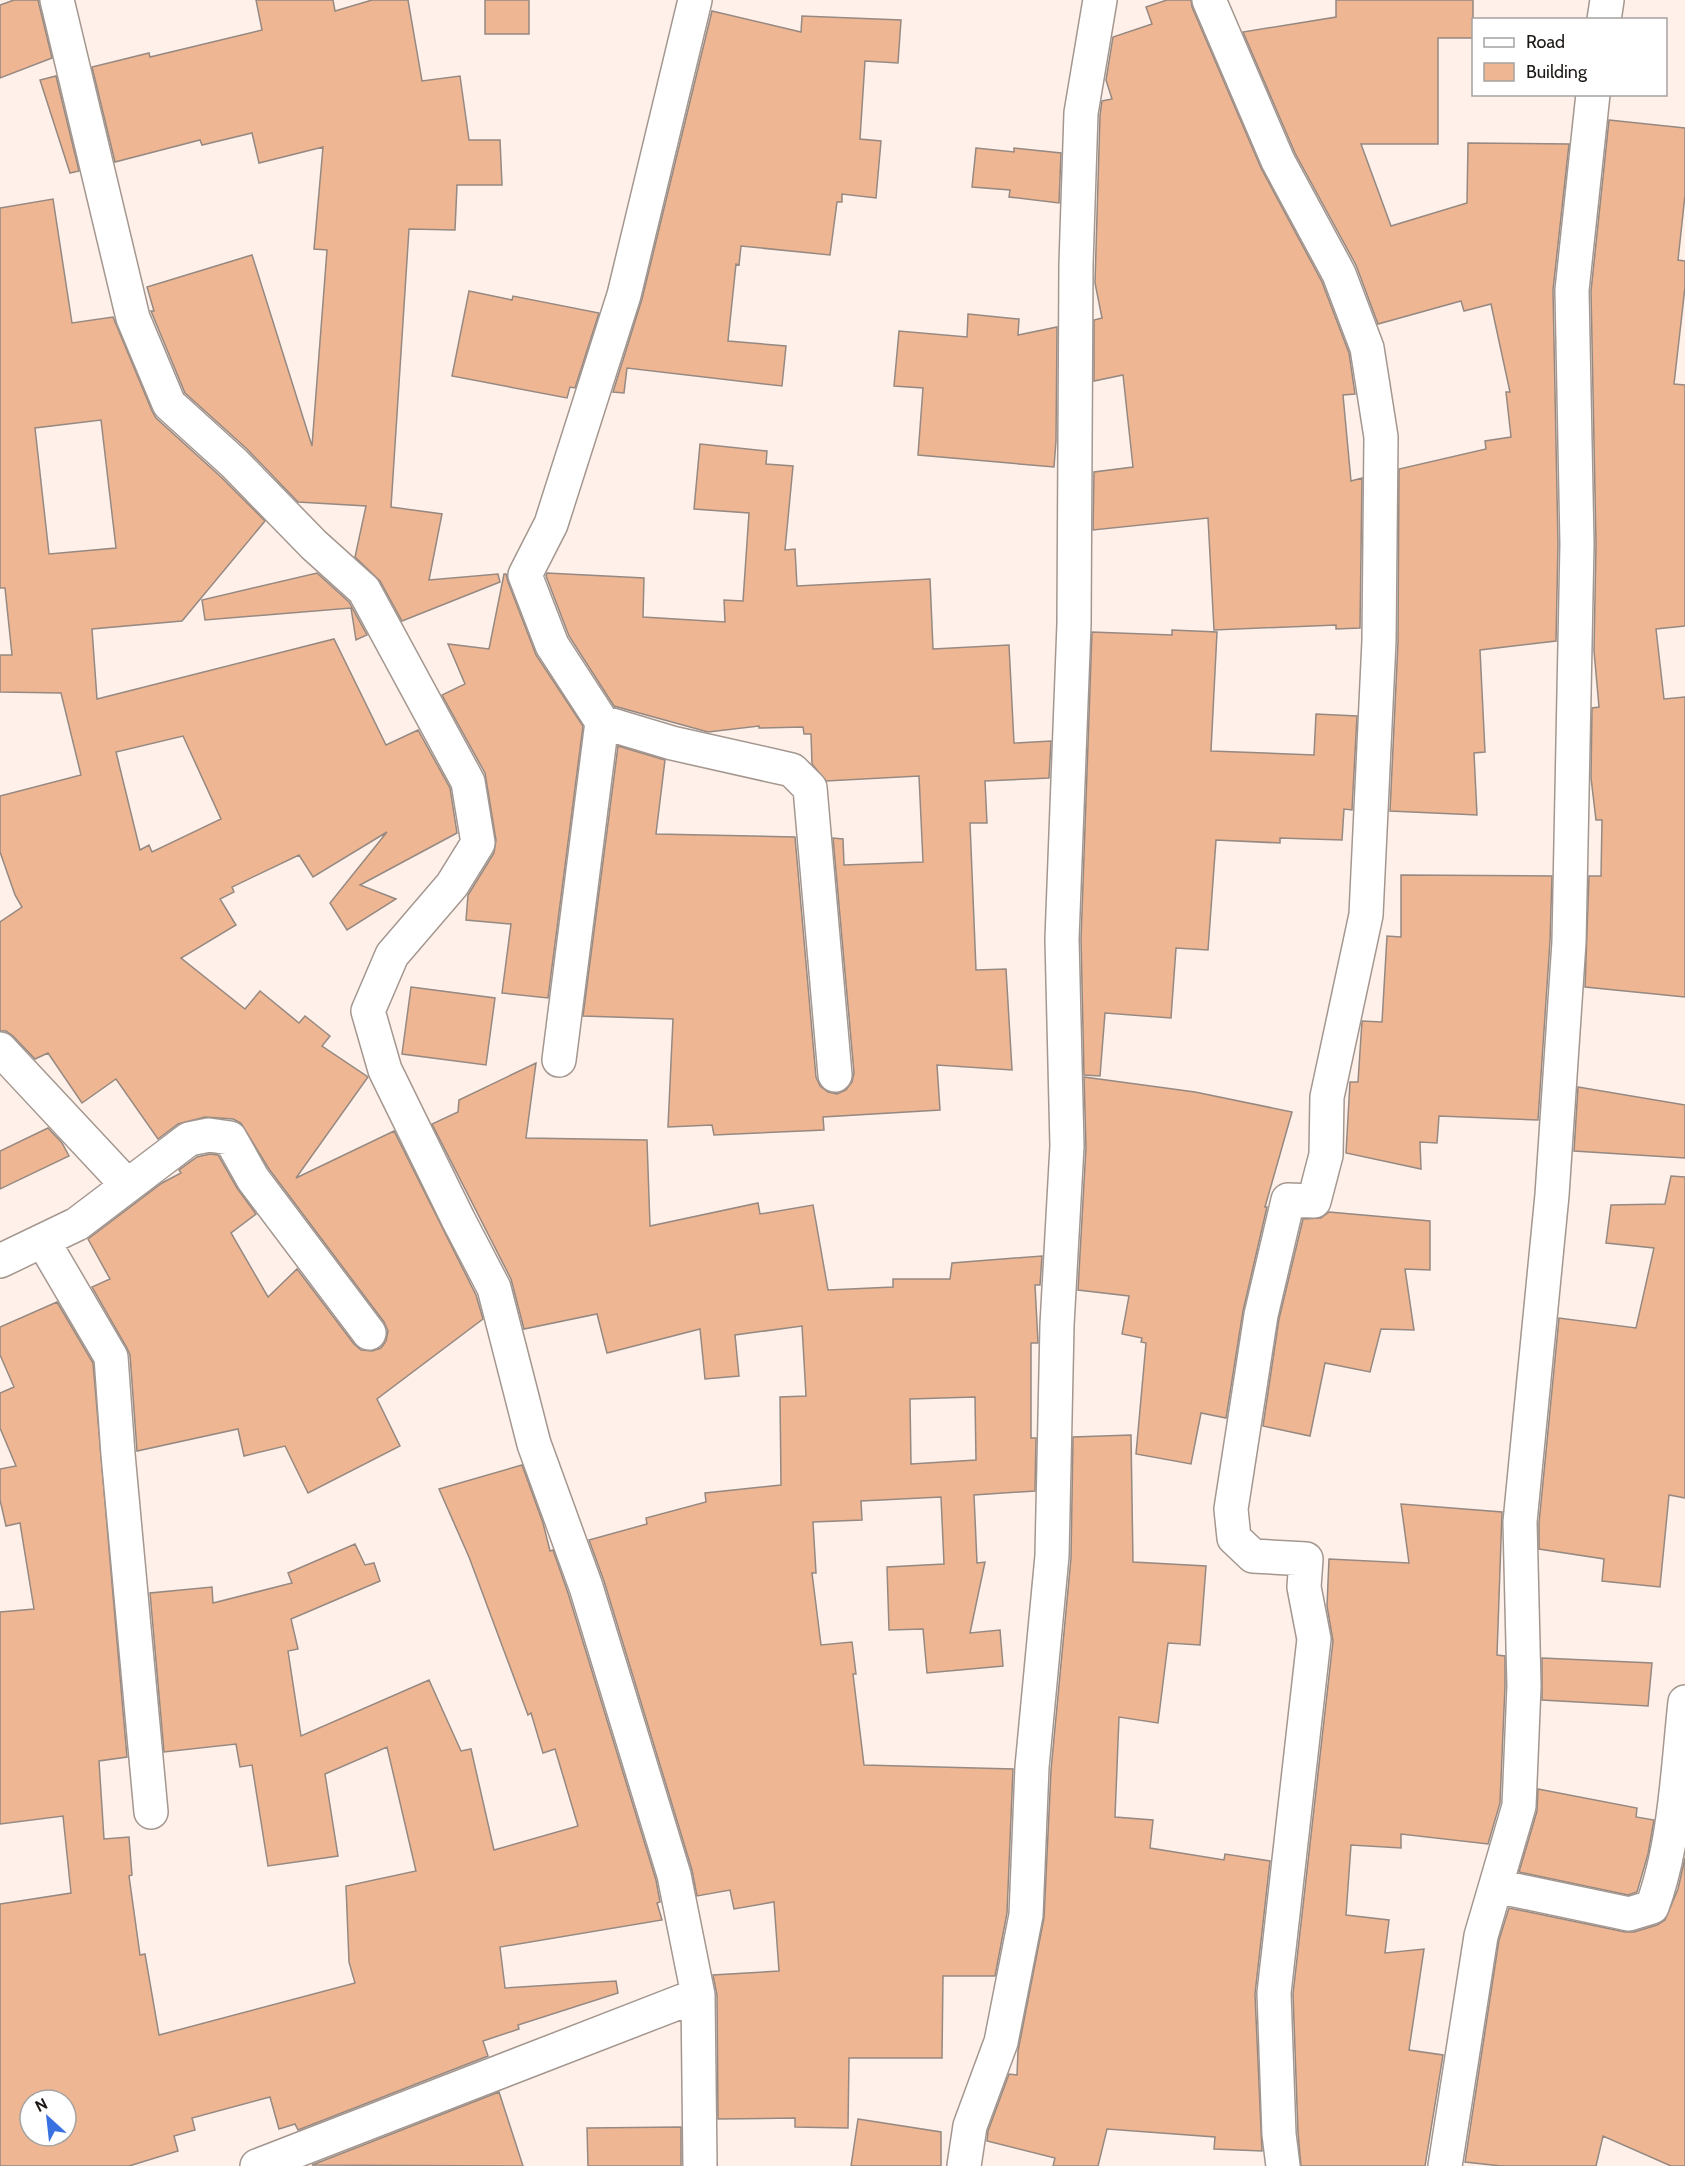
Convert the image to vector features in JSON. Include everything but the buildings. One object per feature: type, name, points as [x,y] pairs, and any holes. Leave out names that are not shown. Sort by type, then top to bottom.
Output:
[{"type":"street","points":[[57,0],[133,318],[169,404],[234,463],[314,545],[364,590],[468,782],[478,843],[452,885],[392,955],[368,1011],[385,1070],[494,1288],[534,1444],[586,1587],[674,1875],[698,1995],[700,2166]]},
{"type":"street","points":[[559,1060],[602,722],[552,645],[525,575],[551,524],[624,296],[695,0]]},
{"type":"street","points":[[964,2166],[970,2126],[1001,2042],[1026,1915],[1032,1767],[1052,1556],[1057,1325],[1067,1146],[1062,939],[1074,624],[1076,276],[1080,113],[1100,0]]},
{"type":"street","points":[[1209,0],[1278,161],[1339,274],[1367,348],[1381,437],[1379,641],[1366,915],[1327,1097],[1326,1155],[1314,1201],[1288,1200],[1262,1315],[1231,1509],[1234,1538],[1253,1556],[1306,1559],[1304,1587],[1314,1639],[1274,1993],[1279,2134],[1283,2166]]},
{"type":"street","points":[[1604,18],[1607,0]]},
{"type":"street","points":[[1445,2166],[1482,1936],[1519,1806],[1524,1686],[1520,1522],[1552,1195],[1569,942],[1577,544],[1572,290],[1593,96]]},
{"type":"street","points":[[602,722],[672,743],[792,770],[810,788],[835,1075]]},
{"type":"street","points":[[0,1049],[127,1185]]},
{"type":"street","points":[[0,1261],[77,1224],[189,1139],[209,1135],[230,1138],[254,1179],[369,1333]]},
{"type":"street","points":[[43,1241],[111,1357],[151,1812]]},
{"type":"street","points":[[1496,1886],[1629,1914],[1652,1907],[1662,1881],[1677,1780],[1685,1702]]},
{"type":"street","points":[[257,2166],[698,1995]]}]
